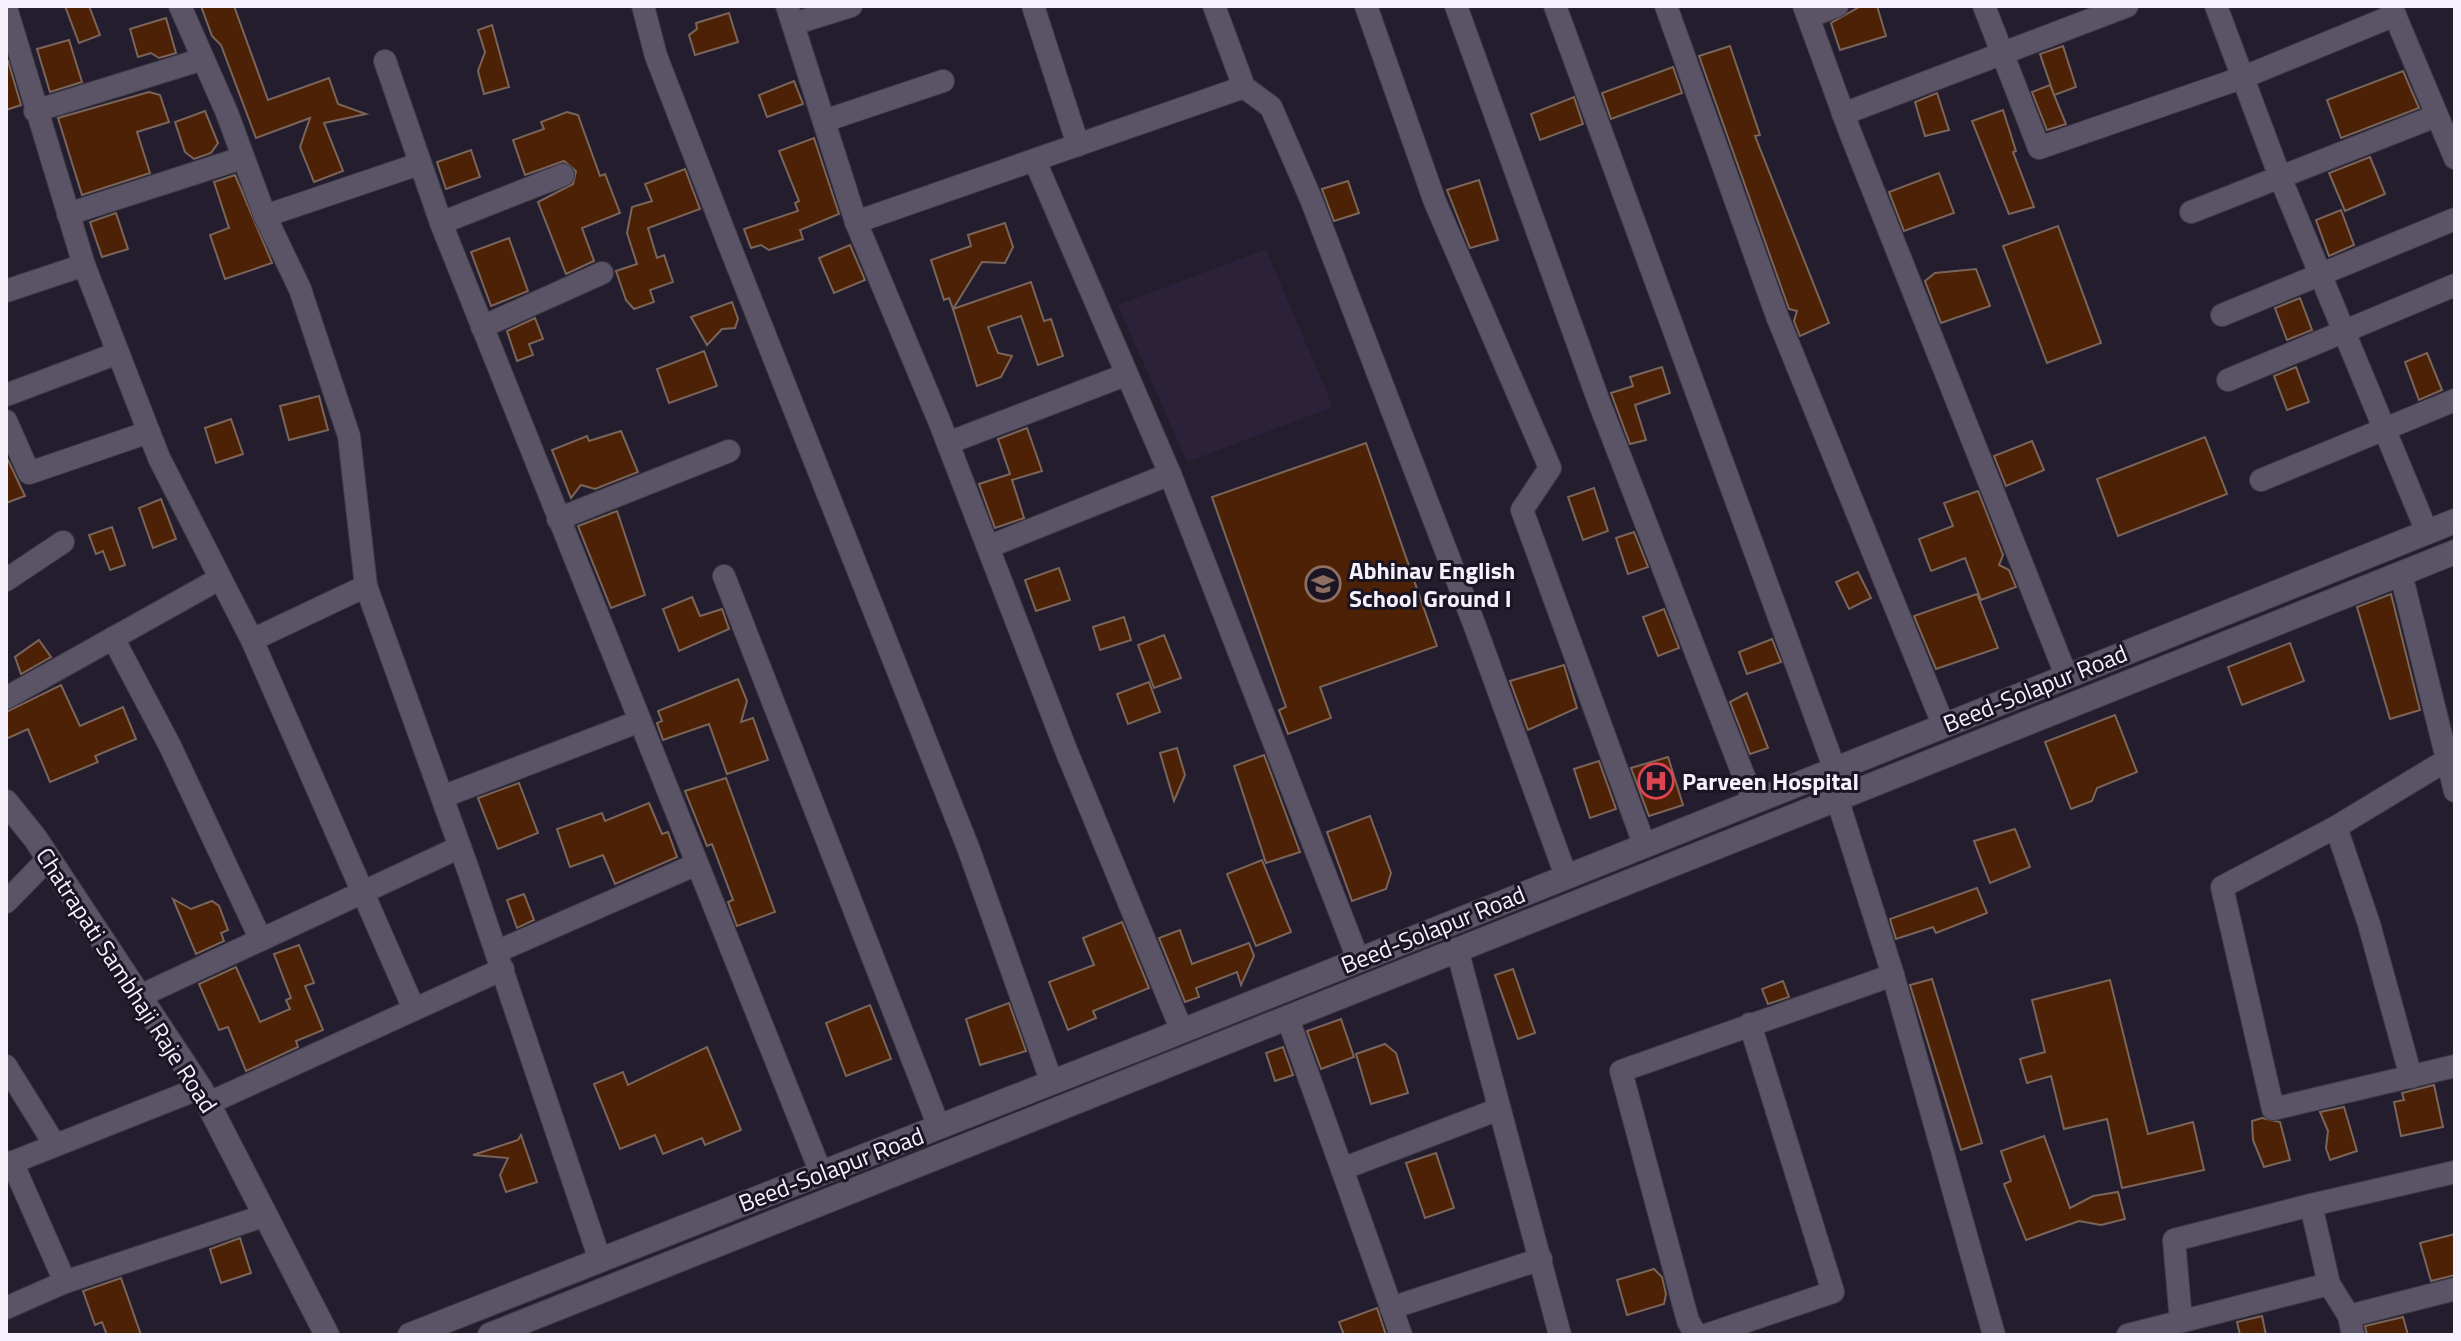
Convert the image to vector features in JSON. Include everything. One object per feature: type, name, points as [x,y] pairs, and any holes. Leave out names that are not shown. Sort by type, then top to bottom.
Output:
[{"type":"main road","name":"Beed-Solapur Road","points":[[410,1335],[1052,1083],[1834,767],[2455,521]]},
{"type":"main road","name":"Beed-Solapur Road","points":[[490,1335],[2455,552]]},
{"type":"main road","name":"Chatrapati Sambhaji Raje Road","points":[[6,802],[49,858],[204,1095],[327,1335]]},
{"type":"street","points":[[180,6],[265,216],[300,289],[349,436],[366,586],[500,960],[600,1260]]},
{"type":"street","points":[[643,6],[656,56],[969,850],[1052,1083]]},
{"type":"street","points":[[851,6],[790,15],[856,222],[948,443],[1066,750],[1182,1031]]},
{"type":"street","points":[[1033,6],[1078,145]]},
{"type":"street","points":[[1214,6],[1244,87],[1271,107],[1311,199],[1476,629],[1566,876]]},
{"type":"street","points":[[1366,6],[1435,202],[1550,468],[1522,510],[1644,844]]},
{"type":"street","points":[[1456,6],[1599,402],[1753,800]]},
{"type":"street","points":[[1555,6],[1834,767]]},
{"type":"street","points":[[1666,6],[1777,316],[1943,724]]},
{"type":"street","points":[[1837,6],[1806,12],[1843,114],[2066,675]]},
{"type":"street","points":[[1984,6],[2039,148],[2244,77],[2393,10],[2455,158]]},
{"type":"street","points":[[1843,114],[2127,6]]},
{"type":"street","points":[[2216,6],[2280,177],[2427,532]]},
{"type":"street","points":[[6,8],[84,265],[149,432],[219,579],[252,640],[414,1009]]},
{"type":"street","points":[[35,111],[203,59]]},
{"type":"street","points":[[385,61],[441,223],[821,1173]]},
{"type":"street","points":[[824,121],[943,81]]},
{"type":"street","points":[[856,222],[1244,87]]},
{"type":"street","points":[[2191,212],[2436,116]]},
{"type":"street","points":[[68,214],[242,158]]},
{"type":"street","points":[[1035,161],[1170,474],[1358,959]]},
{"type":"street","points":[[265,216],[419,164]]},
{"type":"street","points":[[441,223],[563,175]]},
{"type":"street","points":[[2222,315],[2455,219]]},
{"type":"street","points":[[6,291],[84,265]]},
{"type":"street","points":[[482,327],[602,273]]},
{"type":"street","points":[[2228,380],[2455,285]]},
{"type":"street","points":[[6,395],[118,353]]},
{"type":"street","points":[[948,443],[1125,375]]},
{"type":"street","points":[[2261,480],[2455,400]]},
{"type":"street","points":[[6,421],[29,473],[149,432]]},
{"type":"street","points":[[558,519],[729,451]]},
{"type":"street","points":[[988,547],[1170,474]]},
{"type":"street","points":[[6,580],[63,542]]},
{"type":"street","points":[[2401,574],[2452,757],[2455,791]]},
{"type":"street","points":[[724,576],[939,1127]]},
{"type":"street","points":[[6,697],[219,579]]},
{"type":"street","points":[[252,640],[366,586]]},
{"type":"street","points":[[113,638],[170,746],[261,940]]},
{"type":"street","points":[[442,797],[640,721]]},
{"type":"street","points":[[2452,757],[2336,827],[2222,887],[2273,1109],[2455,1066]]},
{"type":"street","points":[[1837,798],[1893,975],[1994,1335]]},
{"type":"street","points":[[2336,827],[2369,924],[2411,1077]]},
{"type":"street","points":[[140,996],[460,847]]},
{"type":"street","points":[[6,902],[49,858]]},
{"type":"street","points":[[65,1282],[9,1164],[55,1145],[204,1095],[414,1009],[500,960],[697,864]]},
{"type":"street","points":[[1457,949],[1560,1335]]},
{"type":"street","points":[[1696,1335],[1688,1321],[1621,1071],[1893,975]]},
{"type":"street","points":[[1288,1019],[1401,1335]]},
{"type":"street","points":[[1706,1335],[1833,1292],[1750,1024]]},
{"type":"street","points":[[6,1066],[55,1145]]},
{"type":"street","points":[[1342,1169],[1499,1109]]},
{"type":"street","points":[[2170,1327],[2174,1240],[2455,1172]]},
{"type":"street","points":[[2311,1205],[2329,1284],[2351,1325],[2455,1289]]},
{"type":"street","points":[[6,1308],[65,1282],[266,1215]]},
{"type":"street","points":[[1391,1308],[1541,1259]]},
{"type":"street","points":[[2128,1335],[2170,1327],[2329,1284]]},
{"type":"shaded area","points":[[1266,249],[1333,407],[1187,462],[1118,305]]},
{"type":"building","points":[[65,6],[89,6],[100,35],[79,43]]},
{"type":"building","points":[[201,6],[234,6],[268,100],[329,78],[338,104],[366,114],[324,123],[343,171],[314,182],[300,147],[310,118],[256,138],[221,45],[212,36]]},
{"type":"building","points":[[1861,6],[1877,6],[1886,36],[1840,50],[1831,23]]},
{"type":"building","points":[[729,13],[738,42],[695,55],[689,35],[697,29],[696,23]]},
{"type":"building","points":[[166,18],[176,53],[159,58],[151,53],[138,57],[130,29]]},
{"type":"building","points":[[492,25],[509,87],[484,94],[478,71],[485,52],[478,30]]},
{"type":"building","points":[[69,40],[82,82],[50,92],[37,49]]},
{"type":"building","points":[[1730,46],[1760,135],[1755,136],[1829,323],[1800,336],[1794,321],[1797,311],[1789,309],[1699,56]]},
{"type":"building","points":[[2063,46],[2076,87],[2054,95],[2040,54]]},
{"type":"building","points":[[6,62],[21,105],[6,110]]},
{"type":"building","points":[[1673,67],[1682,93],[1611,119],[1602,93]]},
{"type":"building","points":[[2403,71],[2419,108],[2341,138],[2327,100]]},
{"type":"building","points":[[794,81],[803,104],[767,117],[759,95]]},
{"type":"building","points":[[2050,85],[2066,124],[2047,130],[2032,92]]},
{"type":"building","points":[[149,92],[160,95],[169,122],[137,132],[150,173],[82,195],[58,118]]},
{"type":"building","points":[[1937,93],[1949,130],[1925,136],[1915,102]]},
{"type":"building","points":[[1574,97],[1583,124],[1540,140],[1531,114]]},
{"type":"building","points":[[2003,110],[2016,151],[2013,152],[2034,207],[2009,214],[1972,121]]},
{"type":"building","points":[[205,111],[218,143],[211,153],[194,159],[185,152],[175,122]]},
{"type":"building","points":[[567,112],[578,115],[600,176],[605,174],[620,213],[582,228],[594,261],[566,274],[538,202],[573,184],[576,171],[564,161],[525,175],[513,140],[544,129],[541,122]]},
{"type":"building","points":[[814,138],[839,214],[800,230],[803,239],[769,250],[761,245],[751,248],[744,229],[798,211],[795,203],[799,201],[779,151]]},
{"type":"building","points":[[471,150],[480,177],[446,189],[437,162]]},
{"type":"building","points":[[2370,157],[2385,194],[2345,211],[2329,173]]},
{"type":"building","points":[[685,169],[700,209],[648,228],[657,258],[664,255],[673,282],[650,290],[654,302],[634,309],[626,300],[616,271],[637,264],[627,233],[632,207],[652,201],[645,184]]},
{"type":"building","points":[[1939,173],[1954,213],[1904,231],[1889,192]]},
{"type":"building","points":[[235,175],[272,263],[225,279],[210,235],[229,228],[214,182]]},
{"type":"building","points":[[1479,180],[1498,240],[1470,248],[1447,190]]},
{"type":"building","points":[[1348,181],[1359,213],[1334,221],[1322,189]]},
{"type":"building","points":[[2341,210],[2354,245],[2329,256],[2316,220]]},
{"type":"building","points":[[116,213],[128,249],[102,257],[90,222]]},
{"type":"building","points":[[1005,223],[1013,247],[1005,263],[982,262],[953,309],[949,298],[944,300],[931,260],[971,246],[968,235]]},
{"type":"building","points":[[2058,226],[2101,343],[2047,363],[2003,246]]},
{"type":"building","points":[[509,238],[528,291],[491,306],[471,252]]},
{"type":"building","points":[[850,245],[865,280],[834,293],[819,258]]},
{"type":"building","points":[[1976,269],[1990,306],[1941,323],[1925,281],[1935,273]]},
{"type":"building","points":[[1031,282],[1044,321],[1051,319],[1063,356],[1038,365],[1021,316],[988,327],[998,353],[1012,356],[1001,377],[977,386],[953,309]]},
{"type":"building","points":[[2300,298],[2312,330],[2287,340],[2275,308]]},
{"type":"building","points":[[732,302],[738,319],[735,328],[722,329],[707,345],[691,317]]},
{"type":"building","points":[[535,318],[543,339],[529,344],[533,355],[517,361],[507,331]]},
{"type":"building","points":[[704,351],[717,386],[669,403],[657,369]]},
{"type":"building","points":[[2427,353],[2442,390],[2419,400],[2405,362]]},
{"type":"building","points":[[1662,367],[1670,393],[1635,405],[1646,440],[1630,444],[1611,393],[1633,386],[1630,377]]},
{"type":"building","points":[[2296,367],[2309,402],[2287,410],[2274,376]]},
{"type":"building","points":[[319,396],[328,430],[289,440],[280,406]]},
{"type":"building","points":[[231,419],[243,454],[216,463],[205,428]]},
{"type":"building","points":[[1027,428],[1042,471],[1012,480],[1024,518],[995,528],[979,484],[1010,474],[998,439]]},
{"type":"building","points":[[621,431],[638,472],[595,489],[581,485],[571,498],[552,450],[587,436],[589,441]]},
{"type":"building","points":[[2205,437],[2227,494],[2118,536],[2097,479]]},
{"type":"building","points":[[2032,441],[2044,470],[2006,486],[1994,456]]},
{"type":"building","points":[[1366,443],[1437,646],[1320,687],[1331,718],[1288,734],[1279,710],[1286,707],[1212,497]]},
{"type":"building","points":[[6,456],[25,496],[6,503]]},
{"type":"building","points":[[1594,488],[1608,531],[1583,540],[1568,497]]},
{"type":"building","points":[[1978,491],[2003,555],[1999,565],[2009,570],[2016,587],[1981,600],[1965,558],[1931,571],[1919,539],[1953,526],[1944,503]]},
{"type":"building","points":[[161,499],[176,539],[153,548],[139,508]]},
{"type":"building","points":[[617,511],[645,595],[611,608],[578,526]]},
{"type":"building","points":[[112,527],[125,565],[110,570],[103,551],[96,554],[89,535]]},
{"type":"building","points":[[1634,532],[1648,567],[1628,574],[1616,538]]},
{"type":"building","points":[[1059,568],[1070,600],[1036,611],[1025,580]]},
{"type":"building","points":[[1858,572],[1871,598],[1849,609],[1836,582]]},
{"type":"building","points":[[1977,594],[1998,648],[1936,669],[1914,616]]},
{"type":"building","points":[[2391,594],[2420,710],[2390,719],[2357,607]]},
{"type":"building","points":[[692,597],[700,616],[722,609],[729,629],[679,651],[663,609]]},
{"type":"building","points":[[1664,609],[1679,648],[1658,656],[1643,617]]},
{"type":"building","points":[[1124,617],[1131,640],[1100,650],[1093,627]]},
{"type":"building","points":[[1164,635],[1181,678],[1154,688],[1138,645]]},
{"type":"building","points":[[1772,639],[1781,662],[1747,674],[1739,652]]},
{"type":"building","points":[[39,640],[51,657],[21,674],[15,657]]},
{"type":"building","points":[[2290,643],[2304,681],[2242,705],[2228,667]]},
{"type":"building","points":[[1564,665],[1577,708],[1528,730],[1510,681]]},
{"type":"building","points":[[738,679],[747,701],[741,722],[753,718],[768,760],[727,774],[709,724],[663,740],[657,723],[662,721],[658,711]]},
{"type":"building","points":[[1149,682],[1160,712],[1128,724],[1117,694]]},
{"type":"building","points":[[61,685],[80,726],[123,707],[136,739],[95,756],[98,762],[50,782],[28,729],[6,739],[6,712]]},
{"type":"building","points":[[1747,693],[1768,748],[1750,754],[1730,702]]},
{"type":"building","points":[[2115,715],[2137,772],[2097,788],[2092,801],[2071,809],[2045,742]]},
{"type":"building","points":[[1177,748],[1185,775],[1174,801],[1160,753]]},
{"type":"building","points":[[1264,755],[1300,852],[1266,863],[1234,766]]},
{"type":"building","points":[[1668,757],[1683,805],[1649,816],[1631,768]]},
{"type":"building","points":[[1599,761],[1616,809],[1590,818],[1574,769]]},
{"type":"building","points":[[726,778],[775,912],[737,926],[728,902],[733,900],[712,844],[707,846],[685,791]]},
{"type":"building","points":[[519,783],[538,833],[498,849],[478,798]]},
{"type":"building","points":[[649,803],[662,834],[668,832],[677,857],[615,884],[603,855],[570,867],[557,829],[602,813],[605,821]]},
{"type":"building","points":[[1370,816],[1391,873],[1386,889],[1352,901],[1327,832]]},
{"type":"building","points":[[2015,829],[2030,867],[1990,883],[1974,841]]},
{"type":"building","points":[[1262,860],[1291,932],[1256,946],[1227,874]]},
{"type":"building","points":[[1977,888],[1987,913],[1936,933],[1933,927],[1896,939],[1890,919]]},
{"type":"building","points":[[524,894],[534,920],[517,928],[507,900]]},
{"type":"building","points":[[173,899],[191,909],[212,901],[219,906],[228,930],[221,933],[224,941],[196,954]]},
{"type":"building","points":[[1122,922],[1149,988],[1093,1011],[1096,1018],[1068,1030],[1049,982],[1094,965],[1083,938]]},
{"type":"building","points":[[1180,930],[1192,964],[1249,943],[1254,956],[1241,985],[1237,972],[1196,988],[1199,997],[1185,1002],[1159,938]]},
{"type":"building","points":[[299,945],[314,983],[305,986],[323,1030],[296,1041],[298,1047],[246,1071],[228,1027],[219,1030],[199,984],[236,967],[260,1022],[290,1009],[286,1000],[291,998],[274,954]]},
{"type":"building","points":[[1513,969],[1535,1033],[1518,1039],[1495,975]]},
{"type":"building","points":[[1932,979],[1982,1143],[1961,1150],[1910,985]]},
{"type":"building","points":[[2110,980],[2148,1134],[2193,1122],[2204,1170],[2122,1188],[2107,1119],[2064,1129],[2051,1076],[2027,1083],[2020,1059],[2045,1052],[2032,1000]]},
{"type":"building","points":[[1783,981],[1789,997],[1768,1004],[1762,989]]},
{"type":"building","points":[[1009,1003],[1026,1051],[980,1065],[966,1019]]},
{"type":"building","points":[[870,1005],[891,1059],[846,1076],[826,1023]]},
{"type":"building","points":[[1341,1019],[1354,1057],[1321,1069],[1307,1031]]},
{"type":"building","points":[[1385,1044],[1396,1053],[1408,1093],[1371,1104],[1356,1054]]},
{"type":"building","points":[[707,1047],[741,1130],[705,1145],[702,1138],[663,1154],[655,1135],[620,1149],[594,1084],[623,1072],[628,1085]]},
{"type":"building","points":[[1283,1047],[1293,1075],[1275,1081],[1266,1053]]},
{"type":"building","points":[[2434,1085],[2443,1127],[2401,1136],[2394,1102],[2404,1100],[2402,1093]]},
{"type":"building","points":[[2344,1107],[2357,1151],[2330,1160],[2326,1148],[2328,1131],[2320,1112]]},
{"type":"building","points":[[2262,1118],[2280,1122],[2290,1160],[2264,1167],[2253,1140],[2252,1121]]},
{"type":"building","points":[[521,1135],[537,1182],[506,1192],[500,1175],[508,1158],[473,1155],[518,1140]]},
{"type":"building","points":[[2044,1136],[2070,1208],[2093,1196],[2118,1192],[2125,1219],[2101,1225],[2079,1221],[2026,1240],[2004,1184],[2011,1181],[2001,1151]]},
{"type":"building","points":[[1436,1153],[1454,1208],[1425,1218],[1406,1163]]},
{"type":"building","points":[[2455,1234],[2455,1275],[2431,1281],[2420,1243]]},
{"type":"building","points":[[240,1238],[251,1273],[221,1283],[210,1249]]},
{"type":"building","points":[[1654,1269],[1662,1277],[1666,1294],[1664,1304],[1627,1315],[1617,1280]]},
{"type":"building","points":[[121,1278],[141,1335],[107,1335],[102,1322],[95,1325],[83,1291]]},
{"type":"building","points":[[1377,1308],[1386,1335],[1344,1335],[1339,1322]]},
{"type":"building","points":[[2262,1316],[2266,1335],[2240,1335],[2237,1322]]},
{"type":"building","points":[[2403,1317],[2408,1335],[2367,1335],[2365,1326]]},
{"type":"place","name":"Abhinav English School Ground I","points":[[1323,584]]},
{"type":"place","name":"Parveen Hospital","points":[[1656,781]]}]
